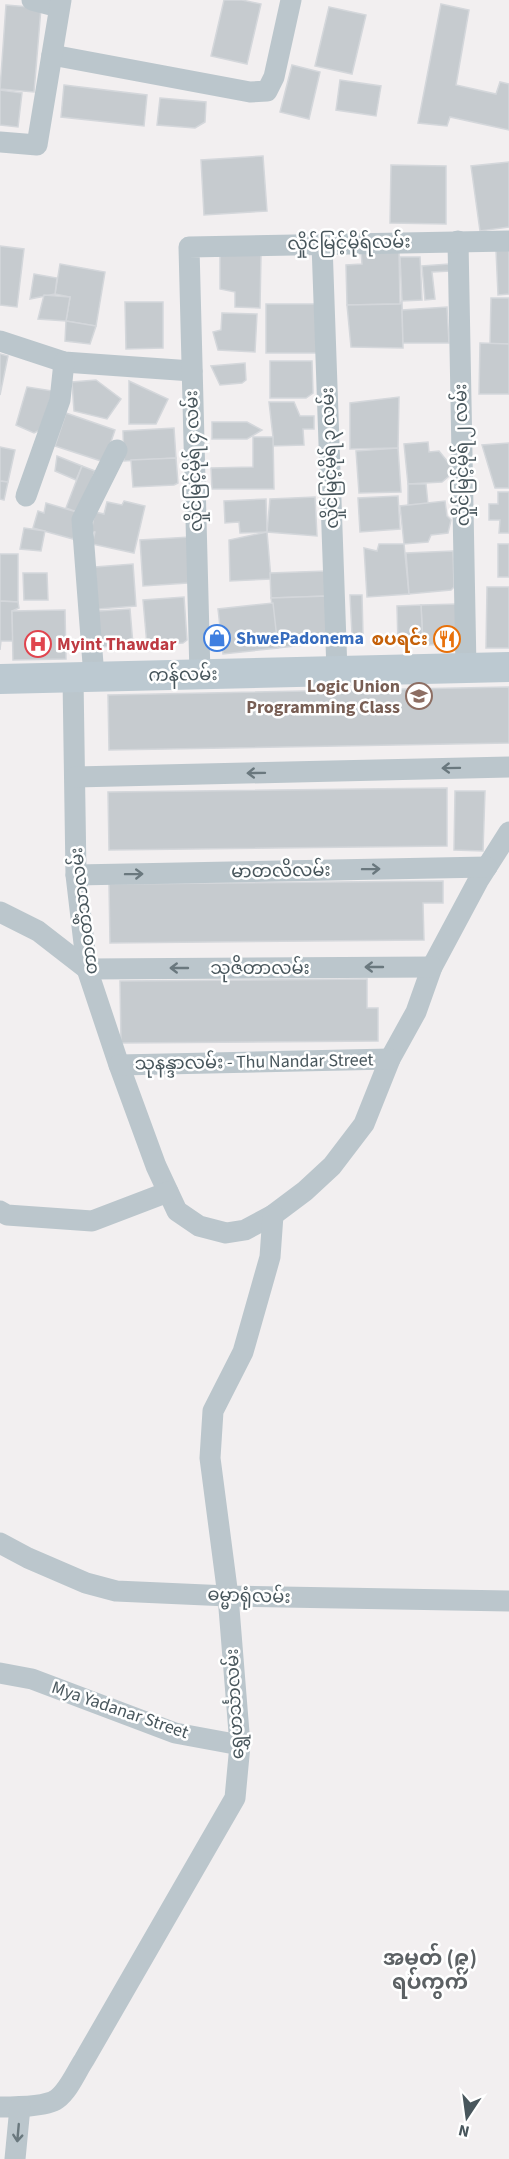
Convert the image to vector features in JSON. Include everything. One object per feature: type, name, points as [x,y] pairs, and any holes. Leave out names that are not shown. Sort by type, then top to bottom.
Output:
[{"type":"main road","name":"ကန်လမ်း","points":[[0,679],[509,667]]},
{"type":"street","points":[[0,142],[38,145],[60,4],[32,0]]},
{"type":"street","points":[[52,55],[250,92],[267,91],[274,77],[291,0]]},
{"type":"street","name":"လှိုင်မြင့်မိုရ် ၂ လမ်း","points":[[458,241],[466,668]]},
{"type":"street","name":"လှိုင်မြင့်မိုရ်လမ်း","points":[[189,247],[509,241]]},
{"type":"street","name":"လှိုင်မြင့်မိုရ် ၃ လမ်း","points":[[322,244],[337,672]]},
{"type":"street","name":"လှိုင်မြင့်မိုရ် ၄ လမ်း","points":[[189,247],[200,675]]},
{"type":"street","points":[[0,341],[64,362],[192,371]]},
{"type":"street","points":[[26,496],[60,400],[64,362]]},
{"type":"street","name":"တာဝတိံသာလမ်း","points":[[117,450],[82,520],[84,677],[75,777],[76,875],[87,969],[119,1065],[177,1211],[199,1226],[226,1233],[245,1230],[273,1215]]},
{"type":"street","points":[[75,777],[509,767]]},
{"type":"street","points":[[273,1215],[305,1191],[332,1166],[364,1125],[390,1059],[416,1012],[432,967],[509,832]]},
{"type":"street","name":"မာတလိလမ်း","points":[[76,875],[487,867]]},
{"type":"street","points":[[0,912],[38,931],[87,969]]},
{"type":"street","name":"သုဇိတာလမ်း","points":[[87,969],[432,967]]},
{"type":"street","name":"သုနန္ဒာလမ်း - Thu Nandar Street","points":[[119,1065],[390,1059]]},
{"type":"street","points":[[0,1211],[7,1215],[92,1221],[168,1192]]},
{"type":"street","name":"ရွှေဟင်္သာလမ်း","points":[[10,2107],[55,2101],[64,2091],[235,1798],[240,1745],[228,1596],[210,1458],[213,1411],[243,1352],[270,1257],[273,1215]]},
{"type":"street","name":"ဓမ္မာရုံလမ်း","points":[[0,1543],[86,1584],[116,1591],[228,1596],[509,1601]]},
{"type":"street","name":"Mya Yadanar Street","points":[[0,1673],[32,1679],[176,1733],[240,1745]]},
{"type":"street","points":[[10,2107],[15,2159]]},
{"type":"building","points":[[224,0],[242,0],[261,4],[247,64],[211,56]]},
{"type":"building","points":[[441,4],[469,10],[456,85],[496,94],[500,82],[509,84],[509,130],[450,117],[447,126],[418,123]]},
{"type":"building","points":[[6,5],[41,8],[34,92],[0,89]]},
{"type":"building","points":[[329,7],[366,15],[352,74],[315,66]]},
{"type":"building","points":[[292,65],[320,72],[309,119],[280,112]]},
{"type":"building","points":[[340,80],[381,86],[376,116],[336,110]]},
{"type":"building","points":[[64,85],[147,95],[144,126],[61,117]]},
{"type":"building","points":[[0,90],[22,93],[18,127],[0,125]]},
{"type":"building","points":[[160,98],[206,102],[205,122],[195,128],[157,125]]},
{"type":"building","points":[[263,156],[267,211],[204,215],[201,160]]},
{"type":"building","points":[[509,162],[509,227],[480,231],[471,166]]},
{"type":"building","points":[[391,165],[446,166],[446,224],[390,223]]},
{"type":"building","points":[[0,246],[24,249],[17,307],[0,305]]},
{"type":"building","points":[[509,249],[509,294],[498,295],[496,250]]},
{"type":"building","points":[[399,250],[400,304],[347,305],[346,265],[362,264],[361,251]]},
{"type":"building","points":[[220,255],[261,255],[260,308],[235,307],[235,292],[220,289]]},
{"type":"building","points":[[400,257],[420,257],[422,300],[402,301]]},
{"type":"building","points":[[60,264],[105,272],[96,326],[66,321],[70,297],[55,294]]},
{"type":"building","points":[[449,264],[450,271],[432,272],[435,299],[425,300],[422,266]]},
{"type":"building","points":[[34,274],[57,278],[55,294],[30,299]]},
{"type":"building","points":[[44,295],[70,297],[66,321],[38,319]]},
{"type":"building","points":[[491,298],[509,298],[509,344],[490,344]]},
{"type":"building","points":[[402,301],[403,348],[351,347],[347,305],[400,304]]},
{"type":"building","points":[[125,302],[163,302],[163,348],[126,349]]},
{"type":"building","points":[[266,304],[316,304],[317,353],[266,353]]},
{"type":"building","points":[[447,307],[449,343],[403,343],[402,310]]},
{"type":"building","points":[[222,313],[257,314],[255,352],[218,350],[213,332],[221,330]]},
{"type":"building","points":[[66,321],[96,326],[90,344],[65,341]]},
{"type":"building","points":[[480,343],[509,344],[509,394],[479,394]]},
{"type":"building","points":[[0,354],[8,356],[0,395]]},
{"type":"building","points":[[270,361],[312,361],[313,393],[306,398],[270,398]]},
{"type":"building","points":[[245,363],[246,380],[242,383],[220,385],[211,366]]},
{"type":"building","points":[[96,380],[121,399],[107,419],[74,411],[72,382]]},
{"type":"building","points":[[129,381],[168,399],[156,424],[129,424]]},
{"type":"building","points":[[27,387],[53,391],[40,430],[34,433],[16,425]]},
{"type":"building","points":[[399,397],[398,448],[350,449],[350,403]]},
{"type":"building","points":[[269,402],[294,402],[300,416],[314,416],[314,429],[303,429],[304,445],[271,446],[273,437]]},
{"type":"building","points":[[66,413],[115,430],[104,462],[55,446]]},
{"type":"building","points":[[212,422],[247,422],[262,430],[247,439],[212,439]]},
{"type":"building","points":[[174,428],[176,458],[124,461],[123,431]]},
{"type":"building","points":[[253,437],[273,437],[274,489],[212,489],[211,468],[253,467]]},
{"type":"building","points":[[428,442],[429,452],[439,451],[455,471],[442,482],[408,484],[404,444]]},
{"type":"building","points":[[509,443],[509,488],[495,488],[482,445]]},
{"type":"building","points":[[0,447],[15,450],[8,482],[0,481]]},
{"type":"building","points":[[398,448],[401,492],[359,493],[356,451]]},
{"type":"building","points":[[57,456],[82,466],[76,480],[55,471]]},
{"type":"building","points":[[176,458],[178,483],[133,487],[131,460]]},
{"type":"building","points":[[82,466],[95,471],[80,513],[66,508]]},
{"type":"building","points":[[0,481],[8,482],[4,500],[0,499]]},
{"type":"building","points":[[408,484],[426,484],[428,504],[408,505]]},
{"type":"building","points":[[498,492],[509,492],[509,533],[499,533],[500,520],[489,520],[489,504],[498,504]]},
{"type":"building","points":[[398,496],[400,529],[360,532],[358,498]]},
{"type":"building","points":[[315,497],[317,536],[267,532],[270,499]]},
{"type":"building","points":[[266,499],[267,532],[240,533],[239,522],[225,523],[224,501]]},
{"type":"building","points":[[124,501],[145,506],[134,553],[92,544],[95,532],[91,531],[95,512],[104,514],[107,502],[122,505]]},
{"type":"building","points":[[445,501],[447,516],[451,520],[448,533],[431,535],[428,542],[404,544],[400,506]]},
{"type":"building","points":[[46,503],[80,513],[73,539],[33,528],[38,511],[44,513]]},
{"type":"building","points":[[24,528],[45,531],[41,551],[20,549]]},
{"type":"building","points":[[267,532],[271,579],[230,581],[229,540]]},
{"type":"building","points":[[190,537],[188,583],[143,586],[140,540]]},
{"type":"building","points":[[379,544],[404,544],[409,594],[367,597],[364,548],[377,551]]},
{"type":"building","points":[[498,544],[509,544],[509,577],[498,577]]},
{"type":"building","points":[[453,551],[454,587],[451,590],[409,594],[406,553]]},
{"type":"building","points":[[0,554],[18,554],[18,602],[0,601]]},
{"type":"building","points":[[133,564],[136,606],[98,609],[95,567]]},
{"type":"building","points":[[327,571],[328,596],[271,598],[270,573]]},
{"type":"building","points":[[23,573],[47,573],[48,600],[24,600]]},
{"type":"building","points":[[487,587],[509,587],[509,648],[486,648]]},
{"type":"building","points":[[350,595],[362,595],[363,635],[352,635]]},
{"type":"building","points":[[328,596],[331,642],[278,648],[271,598]]},
{"type":"building","points":[[184,597],[187,640],[183,643],[147,645],[143,600]]},
{"type":"building","points":[[0,601],[18,602],[19,608],[12,611],[13,641],[1,641],[0,650]]},
{"type":"building","points":[[273,603],[278,648],[223,654],[218,609]]},
{"type":"building","points":[[459,604],[460,644],[423,645],[421,605]]},
{"type":"building","points":[[421,605],[423,645],[398,645],[397,606]]},
{"type":"building","points":[[130,609],[133,645],[100,647],[98,611]]},
{"type":"building","points":[[65,610],[66,659],[13,660],[12,611]]},
{"type":"building","points":[[509,687],[509,743],[109,750],[108,695]]},
{"type":"building","points":[[447,788],[447,846],[109,850],[108,792]]},
{"type":"building","points":[[455,791],[485,791],[483,851],[454,850]]},
{"type":"building","points":[[443,881],[443,903],[423,903],[424,940],[110,943],[109,884]]},
{"type":"building","points":[[367,979],[367,1008],[378,1008],[378,1041],[121,1043],[120,981]]},
{"type":"place","name":"ShwePadonema","points":[[217,638]]},
{"type":"place","name":"စပရင်း","points":[[447,639]]},
{"type":"place","name":"Myint Thawdar","points":[[38,644]]},
{"type":"place","name":"Logic Union Programming Class","points":[[419,696]]},
{"type":"district","name":"အမှတ် (၉) ရပ်ကွက်","points":[[430,1970]]}]
